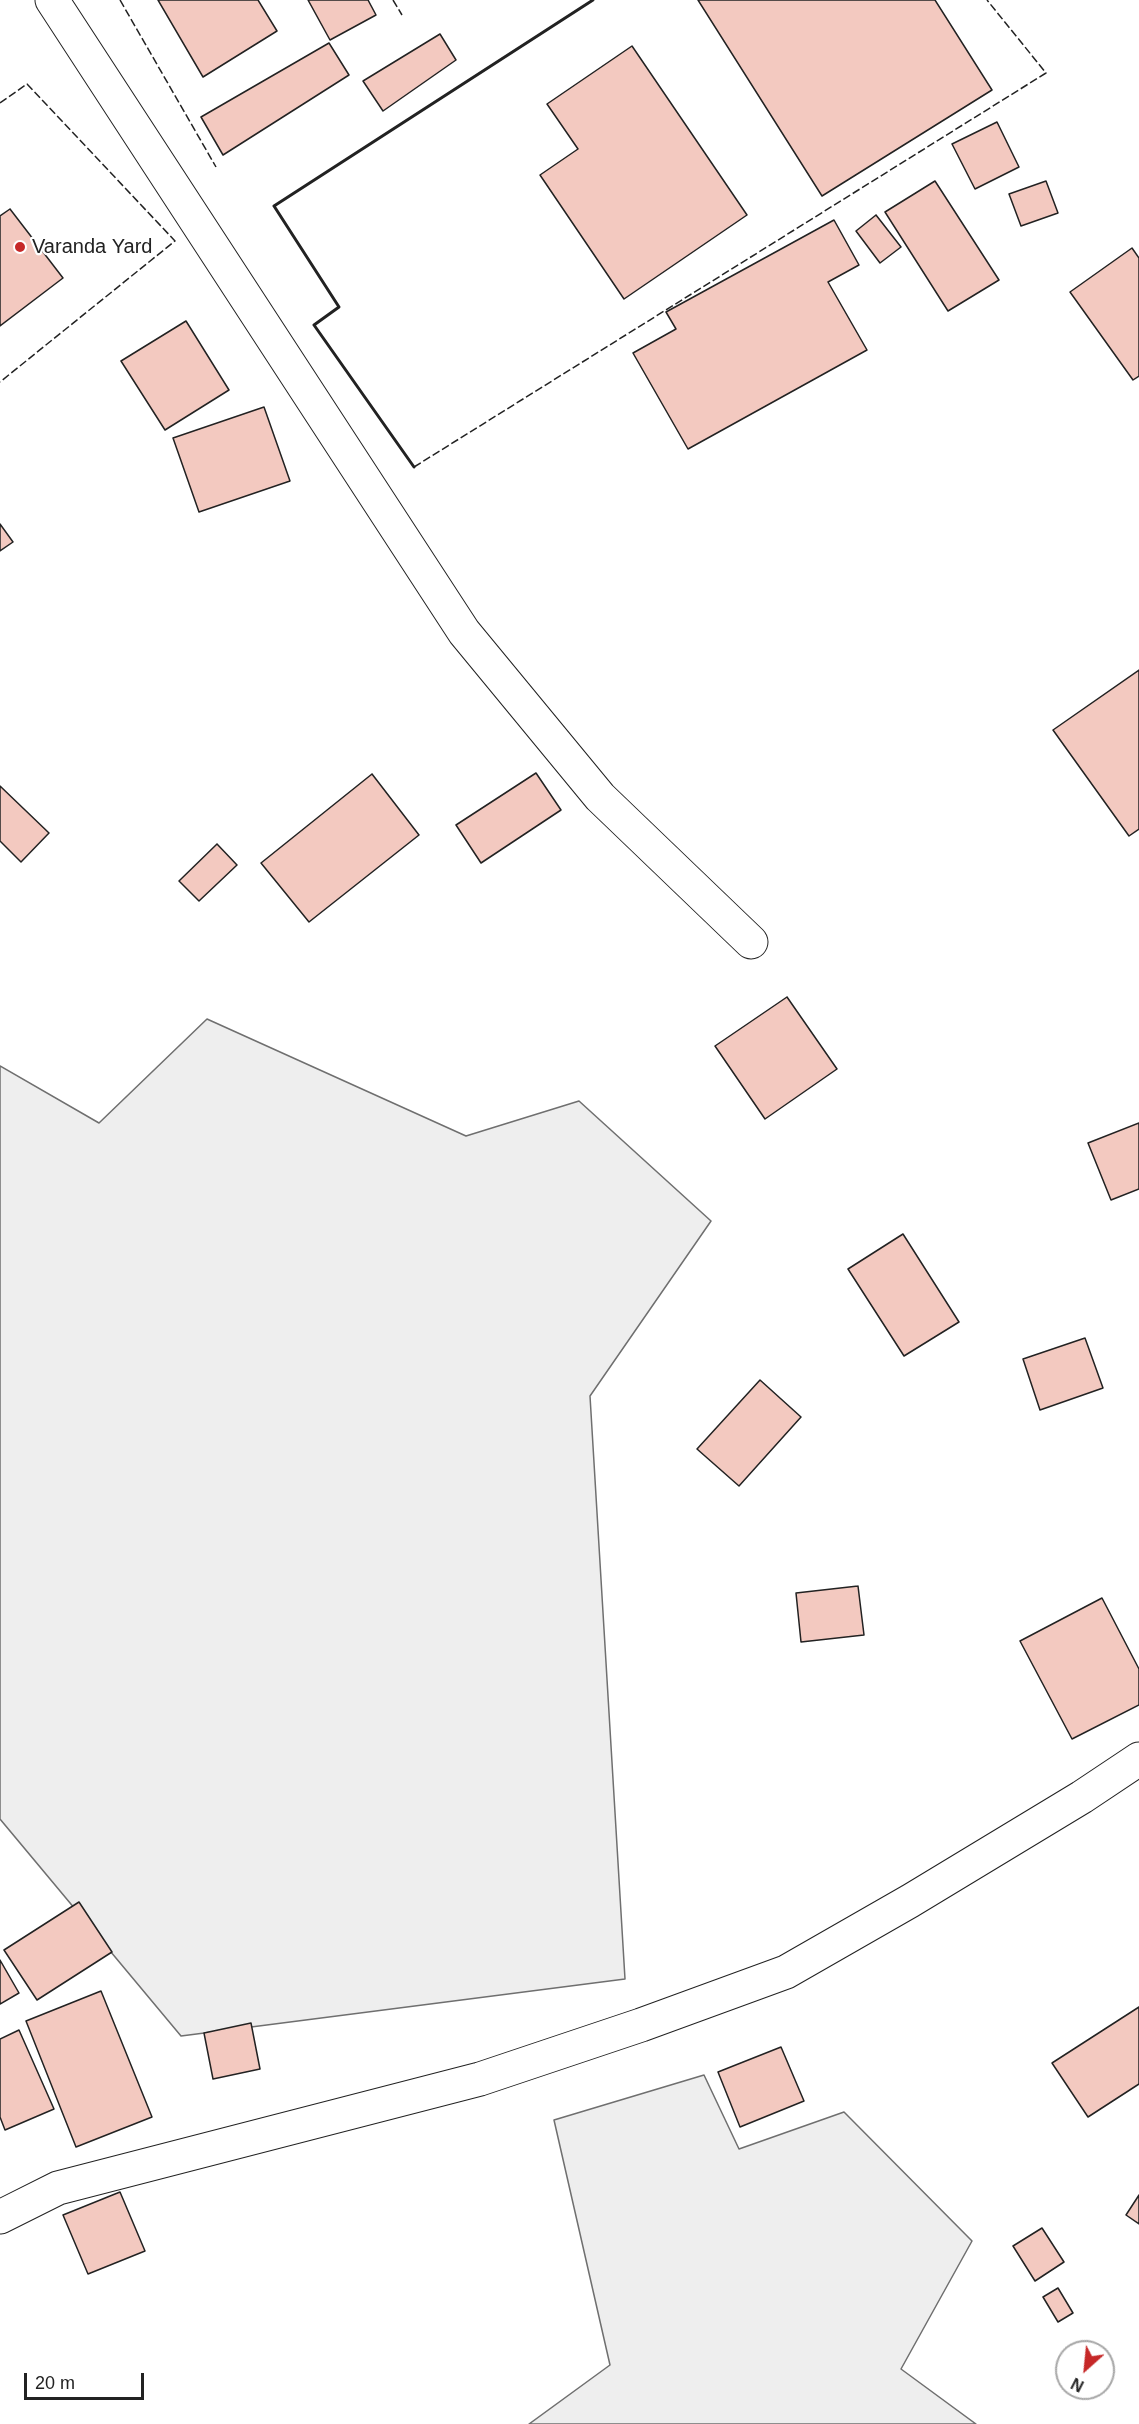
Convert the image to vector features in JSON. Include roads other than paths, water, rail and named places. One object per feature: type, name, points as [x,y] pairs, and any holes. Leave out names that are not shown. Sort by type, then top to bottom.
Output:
[{"type":"street","points":[[52,0],[464,632],[600,796],[751,942]]},
{"type":"street","points":[[0,2217],[58,2188],[480,2079],[640,2025],[786,1972],[920,1895],[1139,1760]]},
{"type":"place","name":"Varanda Yard","points":[[20,247]]}]
